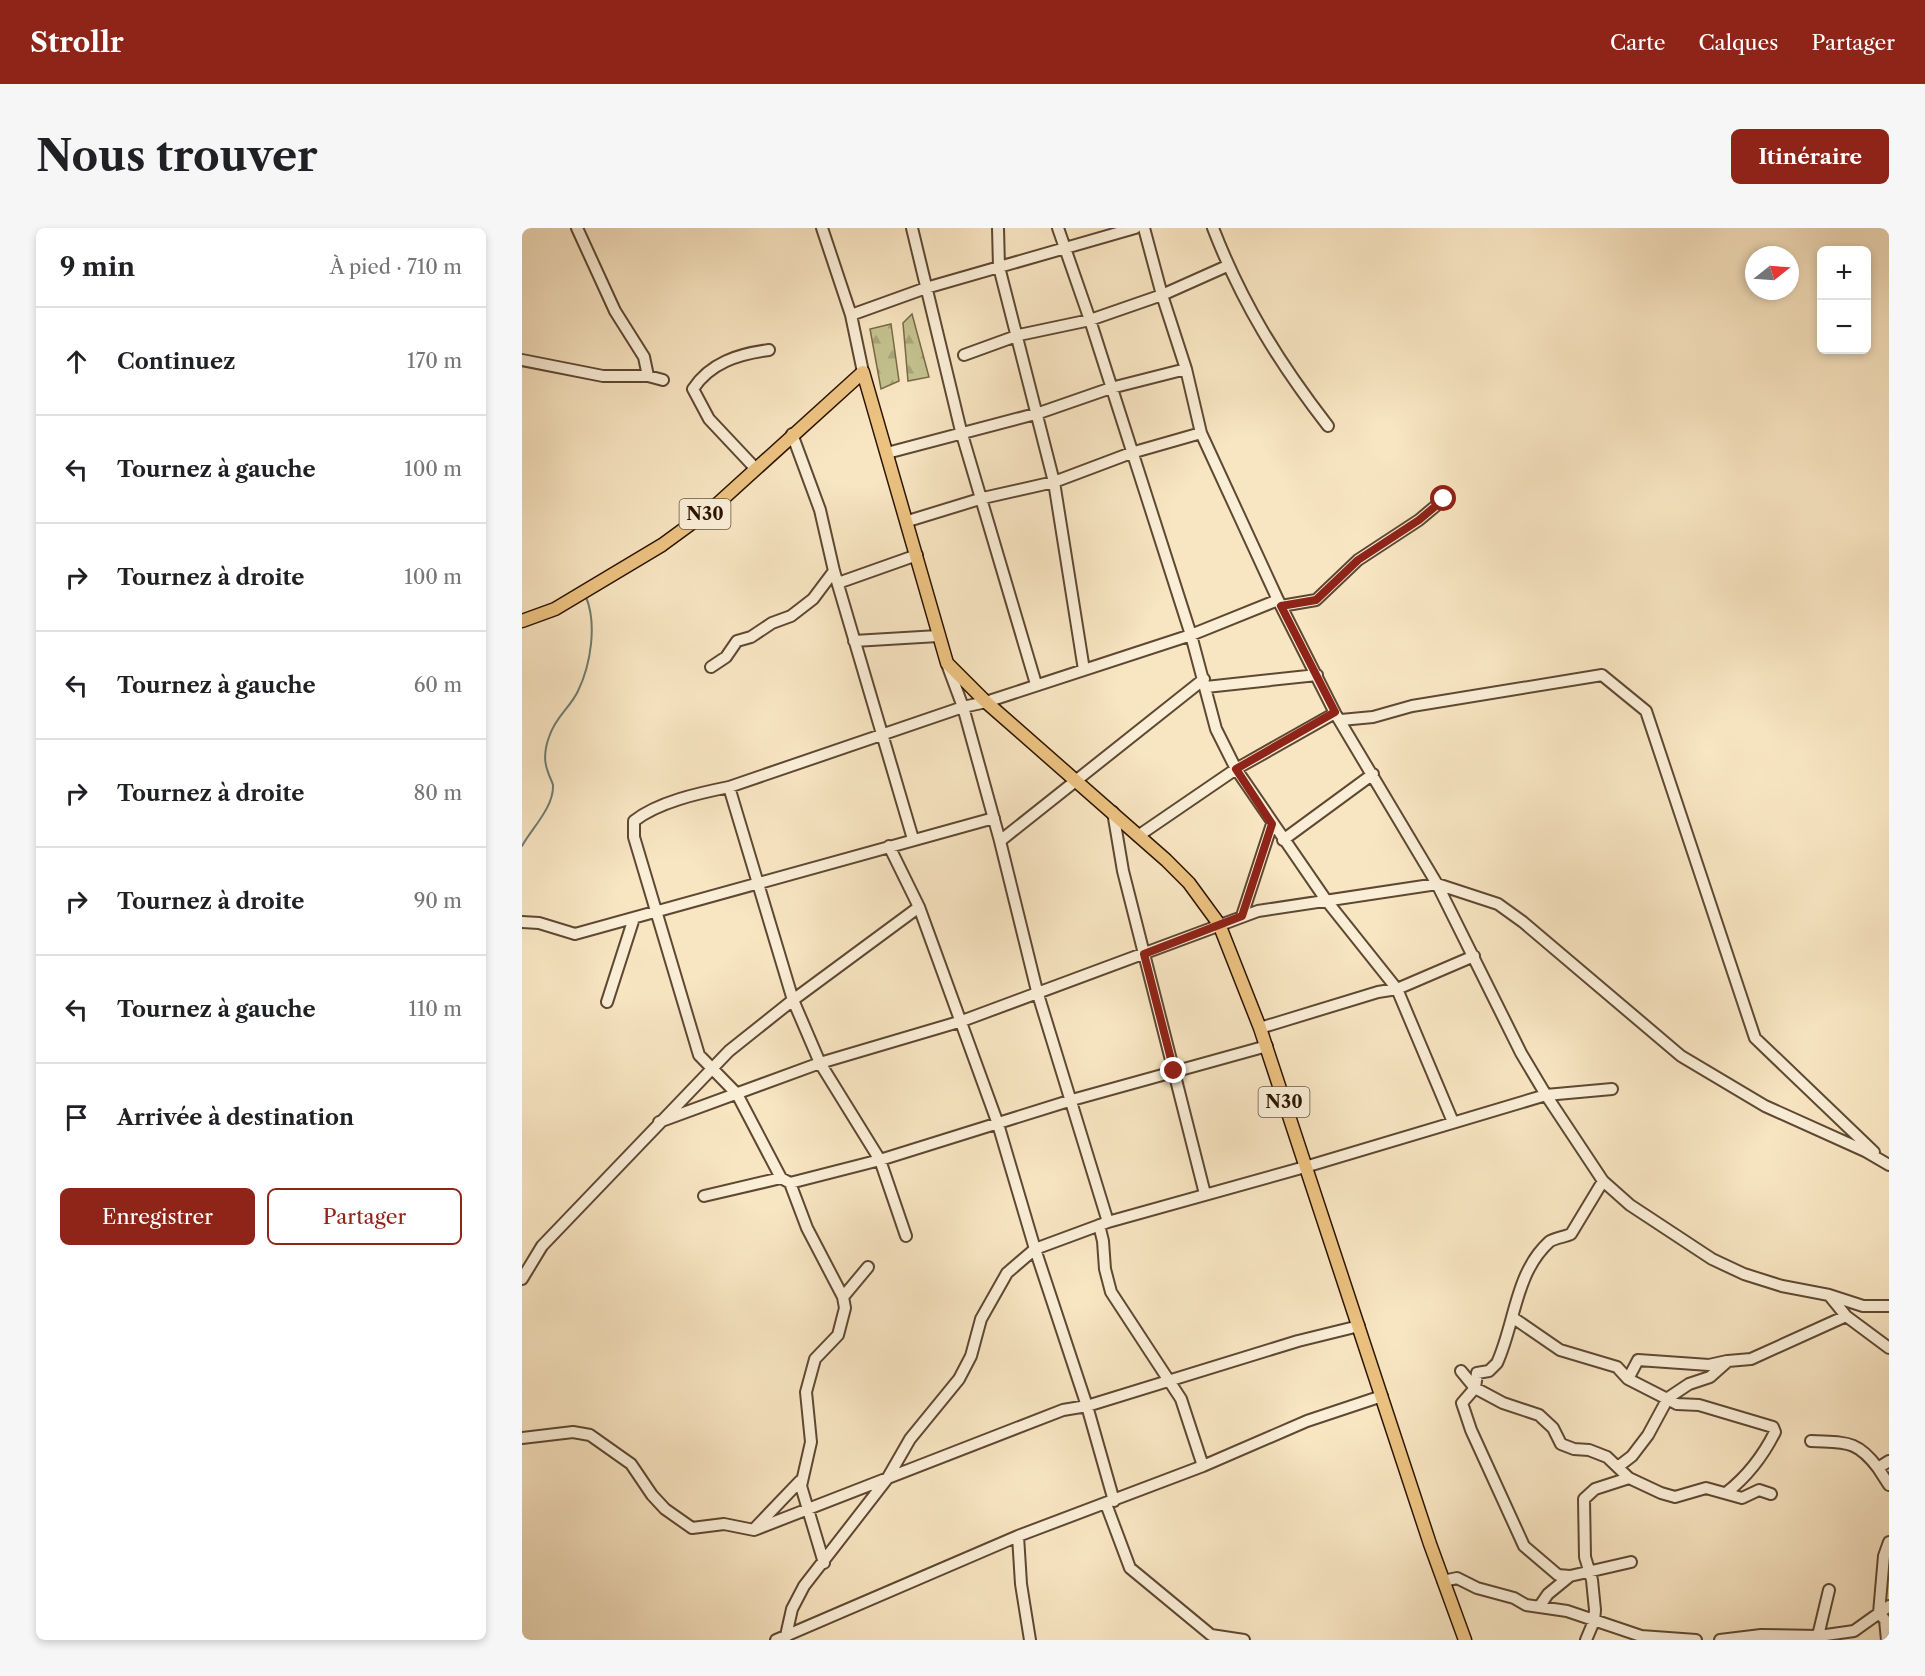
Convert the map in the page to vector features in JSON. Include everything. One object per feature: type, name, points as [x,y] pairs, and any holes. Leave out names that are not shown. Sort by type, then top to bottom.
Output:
[{"type":"main road","name":"N30","points":[[522,621],[555,609],[662,545],[714,507],[863,372],[908,521],[947,663],[986,702],[1113,812],[1189,883],[1219,924],[1267,1046],[1305,1167],[1443,1581],[1465,1640]]},
{"type":"street","points":[[577,228],[615,311],[644,357],[648,376]]},
{"type":"street","points":[[822,228],[851,315],[863,372]]},
{"type":"street","points":[[912,228],[961,431],[983,498],[1036,684]]},
{"type":"street","points":[[998,228],[999,267],[1039,413],[1054,482],[1084,670]]},
{"type":"street","points":[[1058,228],[1191,635],[1216,729],[1236,769],[1283,840],[1326,900],[1397,989],[1453,1122]]},
{"type":"street","points":[[851,315],[927,288],[1135,228]]},
{"type":"street","points":[[1144,228],[1162,295],[1186,369],[1200,433],[1280,603],[1338,716],[1437,884],[1545,1095],[1603,1181],[1630,1205],[1712,1259],[1782,1286],[1829,1295],[1863,1306],[1889,1306]]},
{"type":"street","points":[[1213,228],[1227,266],[1267,343],[1328,426]]},
{"type":"street","points":[[964,355],[1019,335],[1090,321],[1162,295],[1227,266]]},
{"type":"street","points":[[756,470],[709,419],[693,389],[711,368],[748,352],[769,350]]},
{"type":"street","points":[[522,360],[603,376],[648,376],[663,380]]},
{"type":"street","points":[[887,453],[961,431],[1039,413],[1111,388],[1186,369]]},
{"type":"street","points":[[908,521],[983,498],[1054,482],[1131,453],[1200,433]]},
{"type":"street","points":[[792,434],[820,510],[834,571],[913,839]]},
{"type":"street","points":[[754,1530],[800,1481],[807,1463],[811,1442],[807,1378],[814,1359],[838,1335],[845,1308],[843,1297],[807,1228],[786,1181],[737,1094],[699,1055],[634,837],[634,821],[644,813],[705,792],[729,787],[963,707],[986,702],[1191,635],[1280,603],[1316,600],[1358,560],[1419,520],[1444,499]]},
{"type":"street","points":[[838,583],[917,555]]},
{"type":"street","points":[[711,667],[726,657],[737,641],[751,637],[772,623],[791,616],[813,598],[834,571]]},
{"type":"street","points":[[854,641],[938,636]]},
{"type":"street","points":[[947,663],[963,707],[994,818],[1037,991],[1072,1100],[1103,1223],[1105,1269],[1111,1292],[1169,1380],[1190,1420],[1203,1466]]},
{"type":"street","points":[[1000,841],[1076,780],[1205,683],[1317,675]]},
{"type":"street","points":[[1138,836],[1236,769],[1338,716],[1373,717],[1412,706],[1602,675],[1646,711],[1755,1038],[1888,1165]]},
{"type":"street","points":[[1283,840],[1373,774]]},
{"type":"street","points":[[729,787],[793,1000],[820,1063],[880,1160],[906,1236]]},
{"type":"street","points":[[1113,812],[1123,871],[1205,1194]]},
{"type":"street","points":[[522,922],[539,923],[575,933],[994,818]]},
{"type":"street","points":[[1242,916],[1272,824]]},
{"type":"street","points":[[889,846],[919,907],[998,1124],[1035,1249],[1087,1406],[1110,1502],[1130,1568],[1211,1638],[1244,1640]]},
{"type":"street","points":[[659,1122],[820,1063],[962,1021],[1242,916],[1326,900],[1437,884],[1498,903],[1681,1056],[1765,1106],[1865,1151],[1888,1165]]},
{"type":"street","points":[[522,1279],[542,1246],[710,1068],[793,1000],[919,907]]},
{"type":"street","points":[[607,1002],[634,918]]},
{"type":"street","points":[[1260,1028],[1378,992],[1397,989],[1474,956]]},
{"type":"street","points":[[704,1196],[880,1160],[1072,1100],[1267,1046]]},
{"type":"street","points":[[786,1637],[792,1610],[804,1586],[887,1479],[910,1439],[959,1379],[970,1356],[981,1319],[1007,1273],[1035,1249],[1103,1223],[1305,1167],[1545,1095],[1612,1089]]},
{"type":"street","points":[[1603,1181],[1571,1234],[1551,1240],[1525,1276],[1510,1331],[1497,1363],[1489,1371],[1478,1373],[1475,1388],[1462,1403],[1464,1414],[1524,1546],[1558,1575],[1590,1573],[1631,1562]]},
{"type":"street","points":[[843,1297],[868,1267]]},
{"type":"street","points":[[1829,1295],[1846,1316],[1889,1348]]},
{"type":"street","points":[[1628,1379],[1638,1360],[1709,1365],[1751,1359],[1846,1316]]},
{"type":"street","points":[[1512,1317],[1560,1350],[1617,1367],[1628,1379],[1677,1404],[1700,1405],[1773,1427],[1775,1432],[1763,1455],[1740,1482],[1726,1493]]},
{"type":"street","points":[[522,1437],[573,1432],[590,1435],[631,1464],[652,1495],[665,1509],[692,1528],[724,1524],[754,1530],[1063,1410],[1087,1406],[1329,1332],[1359,1326]]},
{"type":"street","points":[[1619,1466],[1632,1456],[1648,1436],[1668,1398],[1689,1384],[1710,1377],[1728,1361]]},
{"type":"street","points":[[1461,1371],[1475,1388],[1503,1403],[1539,1415],[1553,1428],[1561,1444],[1574,1449],[1589,1450],[1607,1457],[1629,1478],[1653,1490],[1675,1497],[1706,1488],[1742,1498],[1759,1490],[1771,1494]]},
{"type":"street","points":[[776,1640],[1018,1536],[1203,1466],[1307,1421],[1382,1395]]},
{"type":"street","points":[[1811,1441],[1844,1443],[1864,1450],[1889,1485]]},
{"type":"street","points":[[1878,1468],[1889,1461]]},
{"type":"street","points":[[1586,1640],[1594,1621],[1590,1573],[1585,1557],[1584,1499],[1595,1489],[1629,1478]]},
{"type":"street","points":[[800,1481],[824,1563]]},
{"type":"street","points":[[1018,1536],[1021,1584],[1030,1640]]},
{"type":"street","points":[[1887,1640],[1885,1620],[1879,1613],[1884,1557],[1889,1542]]},
{"type":"street","points":[[1539,1607],[1548,1594],[1570,1576]]},
{"type":"street","points":[[1443,1581],[1457,1578],[1477,1588],[1514,1598],[1526,1605],[1568,1611],[1640,1638],[1696,1640]]},
{"type":"street","points":[[1818,1638],[1829,1590]]},
{"type":"street","points":[[1720,1640],[1761,1635],[1818,1638],[1854,1631],[1889,1606]]},
{"type":"green space","points":[[912,314],[929,377],[908,381],[903,323]]},
{"type":"green space","points":[[891,324],[899,381],[881,389],[870,329]]},
{"type":"waterway","points":[[522,846],[546,809],[552,793],[553,785],[545,759],[549,737],[555,723],[575,697],[586,669],[592,631],[586,597]]},
{"type":"route","points":[[1174,1071],[1144,954],[1242,916],[1272,824],[1236,769],[1335,712],[1281,606],[1316,600],[1358,560],[1419,520],[1444,499]]}]
